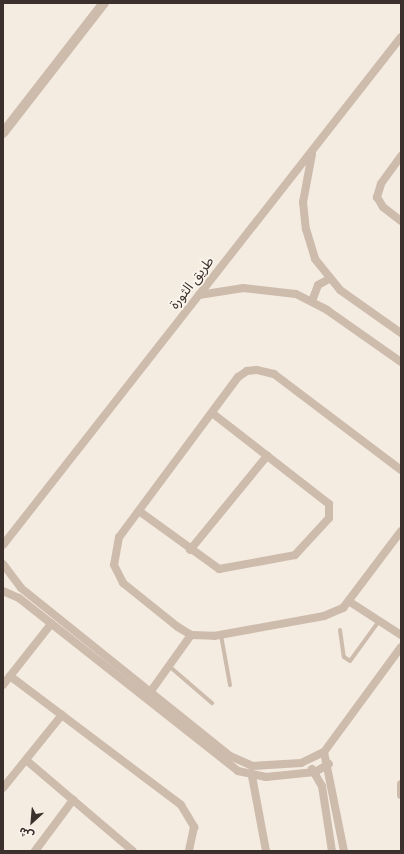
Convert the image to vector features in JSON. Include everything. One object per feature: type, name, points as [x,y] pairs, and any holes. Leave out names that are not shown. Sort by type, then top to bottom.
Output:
[{"type":"street","points":[[3,133],[104,3]]},
{"type":"street","name":"طريق الثورة","points":[[3,545],[401,37]]},
{"type":"street","points":[[314,149],[305,181],[306,229],[315,259],[329,279],[401,333]]},
{"type":"street","points":[[401,156],[381,184],[377,197],[383,207],[401,222]]},
{"type":"street","points":[[312,301],[318,285],[329,279]]},
{"type":"street","points":[[199,295],[220,290],[266,288],[312,301],[401,362]]},
{"type":"street","points":[[401,470],[265,371],[247,372],[238,377],[139,511],[115,548],[118,574],[128,586],[191,635],[221,635],[324,616],[350,602],[401,531]]},
{"type":"street","points":[[139,511],[190,550],[219,569],[290,556],[303,550],[330,518],[329,504],[212,413]]},
{"type":"street","points":[[190,550],[267,456]]},
{"type":"street","points":[[3,564],[25,591],[94,646],[121,673],[197,734],[235,759],[252,766],[308,761],[324,752],[401,647]]},
{"type":"street","points":[[3,591],[19,598],[89,653],[151,692],[238,771],[252,776],[315,772],[329,764]]},
{"type":"street","points":[[19,598],[25,591]]},
{"type":"street","points":[[350,602],[401,635]]},
{"type":"street","points":[[3,685],[51,624]]},
{"type":"street","points":[[151,692],[191,635]]},
{"type":"street","points":[[89,653],[94,646]]},
{"type":"street","points":[[10,676],[181,805],[194,827],[189,851]]},
{"type":"street","points":[[3,788],[62,715]]},
{"type":"street","points":[[324,752],[329,764],[344,851]]},
{"type":"street","points":[[26,760],[133,851]]},
{"type":"street","points":[[308,761],[322,786],[332,851]]},
{"type":"street","points":[[252,776],[266,851]]},
{"type":"street","points":[[401,784],[401,795]]},
{"type":"street","points":[[35,851],[73,800]]},
{"type":"lane","points":[[340,630],[344,657],[350,661],[380,621]]},
{"type":"lane","points":[[221,635],[230,685]]},
{"type":"lane","points":[[169,666],[212,703]]}]
